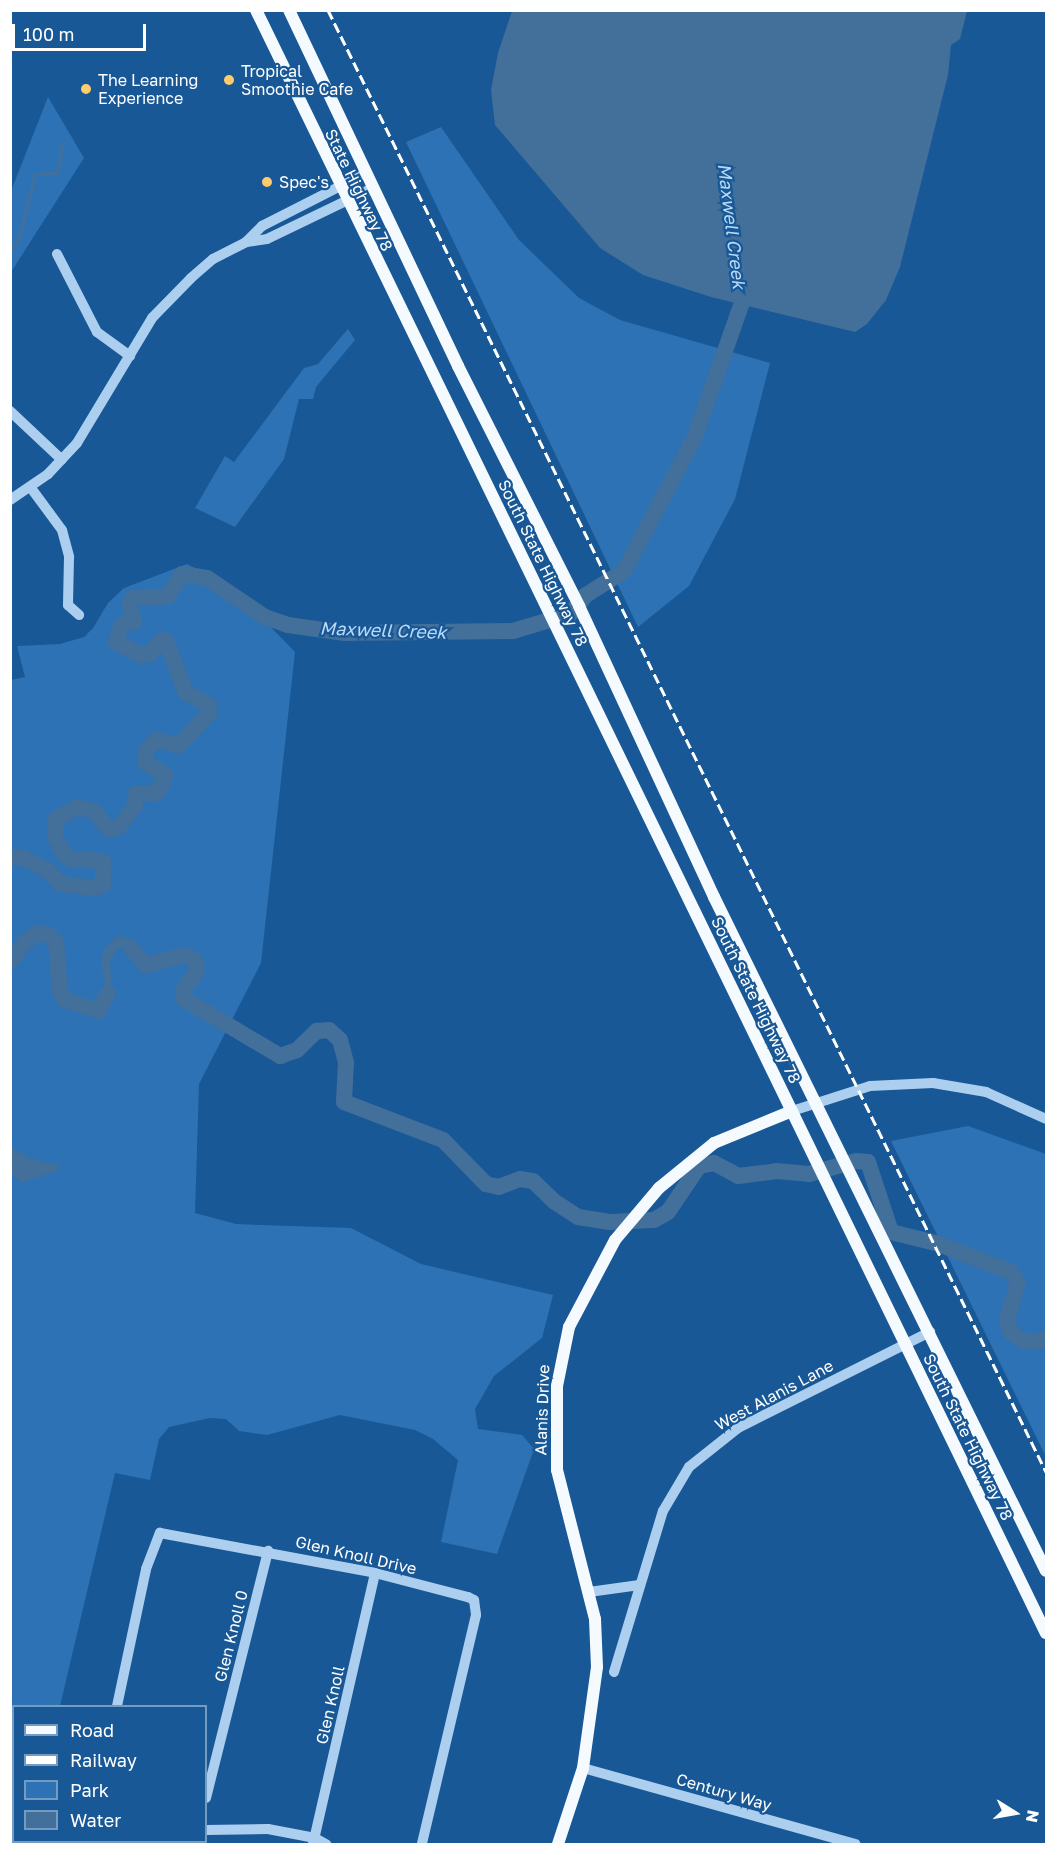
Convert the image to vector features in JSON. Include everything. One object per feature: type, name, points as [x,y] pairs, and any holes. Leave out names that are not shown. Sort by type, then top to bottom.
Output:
[{"type":"main road","name":"State Highway 78","points":[[256,10],[435,382]]},
{"type":"main road","name":"State Highway 78","points":[[289,10],[458,366]]},
{"type":"main road","name":"South State Highway 78","points":[[458,366],[551,549],[714,897],[1047,1571]]},
{"type":"main road","name":"South State Highway 78","points":[[435,382],[815,1157],[904,1345],[1047,1633]]},
{"type":"main road","name":"Alanis Drive","points":[[558,1845],[583,1768],[597,1667],[589,1592],[557,1470],[555,1425],[561,1355],[584,1293],[634,1214],[686,1163],[714,1143],[792,1111]]},
{"type":"street","points":[[246,242],[262,226],[366,173]]},
{"type":"street","points":[[10,500],[31,488],[62,460],[93,422],[152,318],[177,290],[213,259],[246,242],[267,238],[373,188]]},
{"type":"street","points":[[281,216],[287,229]]},
{"type":"street","points":[[57,254],[98,332],[130,356]]},
{"type":"street","points":[[10,411],[62,460]]},
{"type":"street","points":[[31,488],[62,530],[69,557],[68,604],[79,615]]},
{"type":"street","points":[[792,1111],[870,1086],[933,1083],[986,1092],[1047,1119]]},
{"type":"street","name":"West Alanis Lane","points":[[614,1672],[663,1511],[689,1467],[707,1450],[738,1428],[930,1332]]},
{"type":"street","name":"Glen Knoll Drive","points":[[117,1705],[147,1569],[160,1533],[268,1551],[375,1573],[468,1597],[476,1606],[422,1845]]},
{"type":"street","name":"Glen Knoll 0","points":[[207,1794],[268,1551]]},
{"type":"street","name":"Glen Knoll","points":[[314,1841],[375,1573]]},
{"type":"street","points":[[589,1592],[640,1585]]},
{"type":"street","name":"Century Way","points":[[583,1768],[856,1845]]},
{"type":"street","points":[[207,1830],[268,1829],[326,1845]]},
{"type":"green space","points":[[48,97],[84,158],[11,272],[11,191]]},
{"type":"green space","points":[[441,127],[519,240],[579,298],[620,320],[770,363],[735,499],[689,586],[638,627],[406,142]]},
{"type":"green space","points":[[348,329],[355,340],[316,387],[313,399],[299,399],[284,459],[235,527],[195,508],[225,456],[234,462],[304,368],[318,364]]},
{"type":"green space","points":[[187,564],[232,587],[295,652],[261,963],[199,1084],[195,1213],[236,1224],[351,1228],[421,1264],[553,1295],[542,1338],[494,1376],[475,1409],[478,1429],[522,1435],[534,1449],[497,1554],[441,1542],[458,1460],[433,1439],[415,1430],[340,1415],[267,1435],[239,1431],[226,1419],[210,1418],[169,1427],[159,1439],[150,1480],[115,1473],[60,1705],[12,1705],[12,1843],[63,1844],[11,1844],[11,680],[25,677],[17,646],[60,644],[84,637],[93,628],[108,603],[124,588]]},
{"type":"green space","points":[[968,1126],[1046,1154],[1046,1457],[891,1141]]},
{"type":"water","points":[[512,11],[967,11],[960,39],[951,45],[948,75],[900,267],[886,300],[867,324],[855,332],[711,297],[643,275],[600,248],[495,125],[491,90],[498,53]]},
{"type":"water","points":[[117,936],[128,938],[149,959],[143,973],[125,948],[117,949],[110,963],[112,991],[105,1016],[98,1011],[105,987],[101,961],[104,949]]},
{"type":"water","points":[[10,1146],[30,1159],[59,1165],[59,1170],[22,1183],[11,1173]]},
{"type":"waterway","points":[[10,250],[19,238],[35,174],[57,173],[63,142]]},
{"type":"waterway","name":"Maxwell Creek","points":[[10,858],[24,858],[47,870],[61,884],[95,888],[103,885],[103,861],[71,859],[64,854],[55,838],[56,819],[76,808],[87,809],[95,812],[109,830],[119,827],[135,806],[136,794],[156,794],[163,783],[165,775],[145,762],[146,752],[155,740],[179,745],[209,713],[209,705],[186,693],[166,641],[161,640],[150,654],[141,655],[116,642],[122,625],[134,622],[130,604],[133,598],[168,596],[182,574],[207,578],[265,617],[288,625],[345,633],[513,631],[570,614],[586,595],[624,571],[694,439],[742,303],[739,282]]},
{"type":"waterway","points":[[10,962],[26,941],[37,934],[47,934],[56,942],[60,991],[65,1000],[98,1011],[108,993]]},
{"type":"waterway","points":[[131,948],[146,965],[186,955],[195,961],[197,971],[183,990],[184,999],[280,1056],[297,1050],[317,1031],[329,1030],[340,1040],[346,1063],[344,1102],[443,1140],[486,1184],[499,1187],[520,1179],[533,1181],[555,1202],[578,1217],[610,1222],[654,1220],[668,1212],[699,1166],[714,1163],[738,1176],[776,1171],[809,1174],[856,1161],[868,1162],[891,1232],[939,1244],[1011,1272],[1018,1282],[1007,1320],[1011,1333],[1024,1341],[1037,1342],[1046,1338]]},
{"type":"railway","points":[[328,10],[1046,1472]]},
{"type":"place","name":"Tropical Smoothie Cafe","points":[[229,80]]},
{"type":"place","name":"The Learning Experience","points":[[86,89]]},
{"type":"place","name":"Spec's","points":[[267,182]]}]
